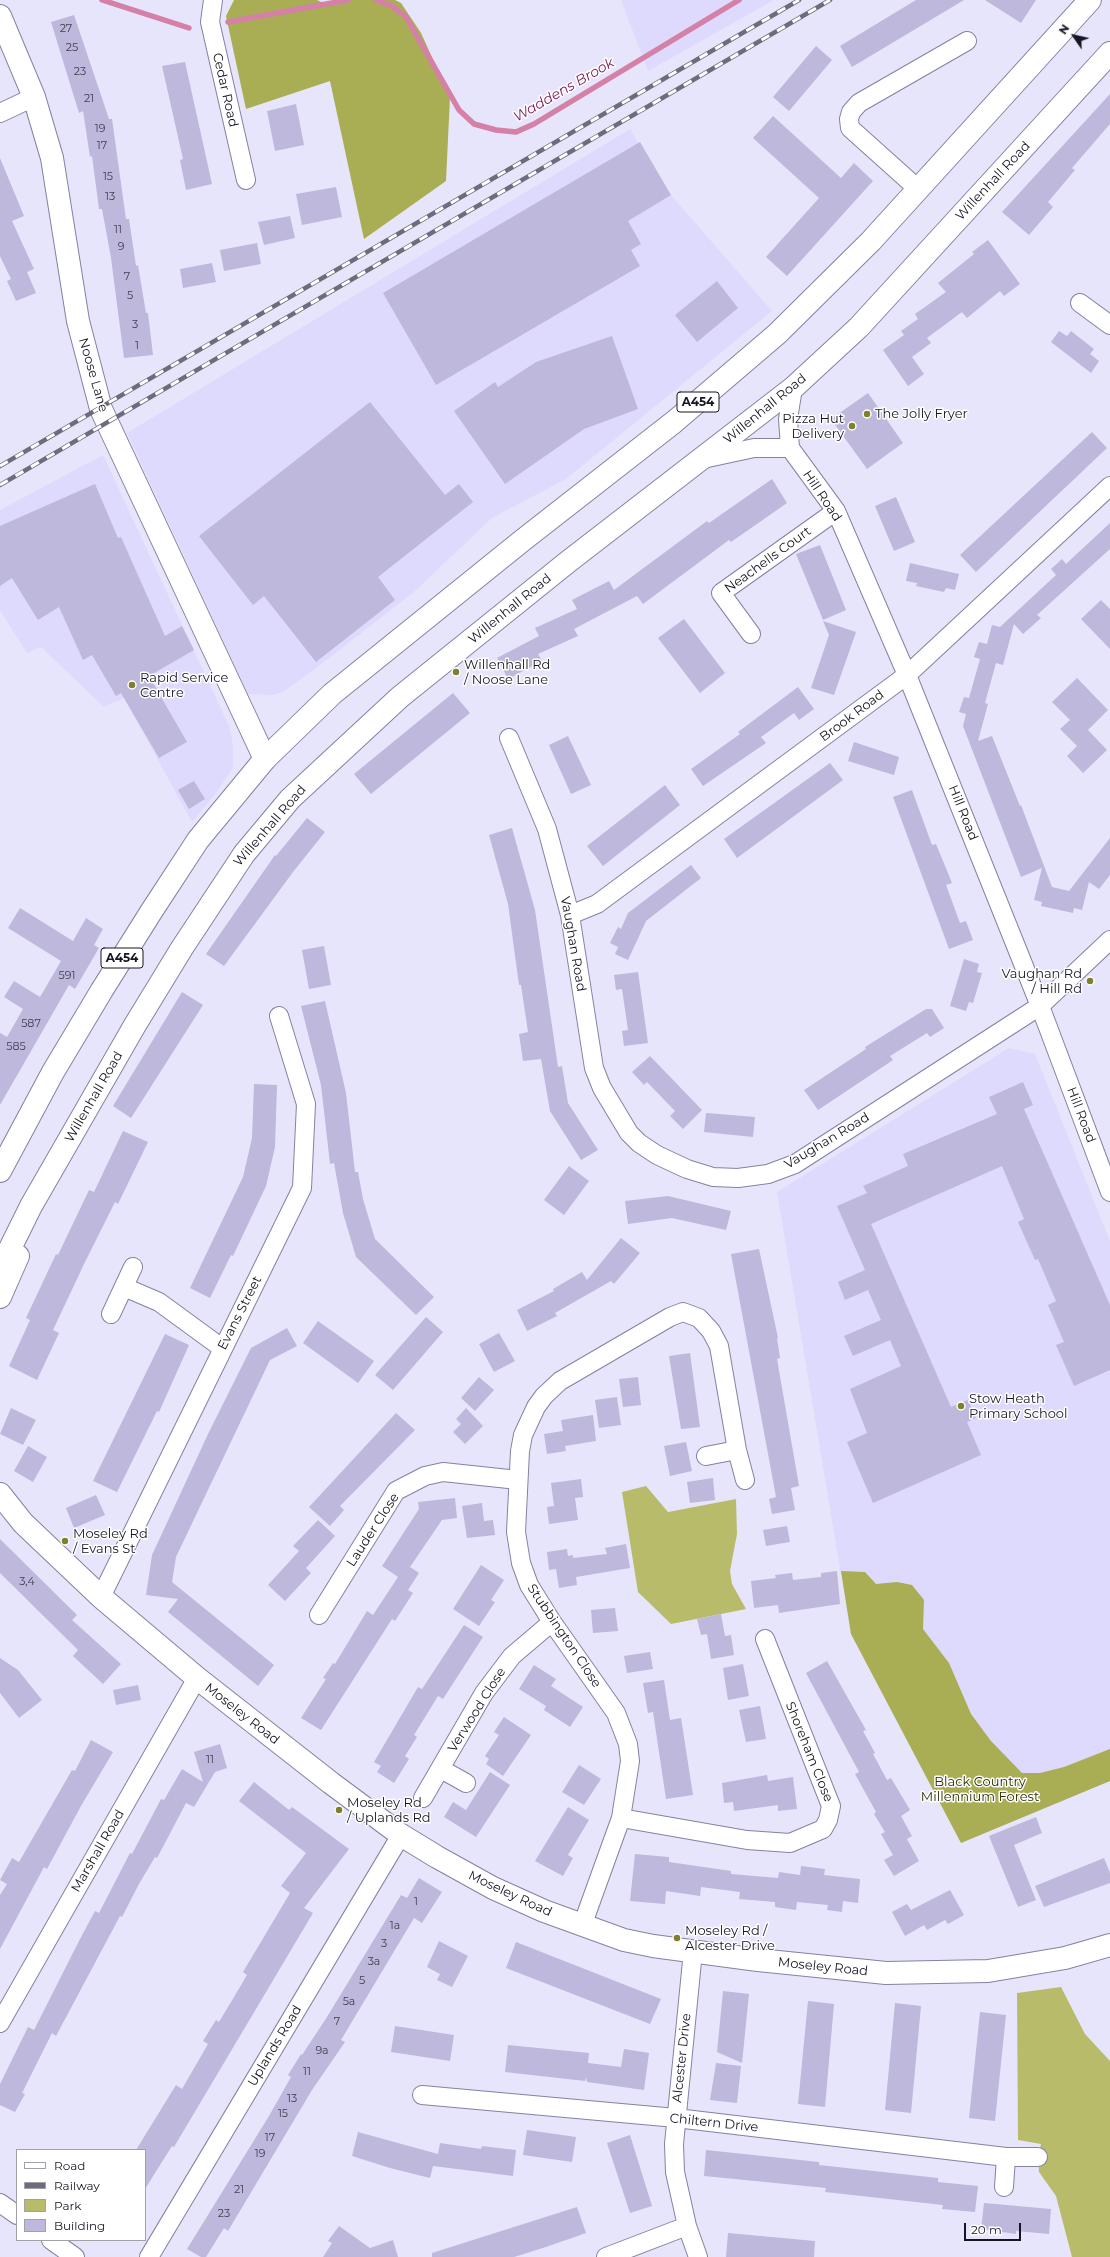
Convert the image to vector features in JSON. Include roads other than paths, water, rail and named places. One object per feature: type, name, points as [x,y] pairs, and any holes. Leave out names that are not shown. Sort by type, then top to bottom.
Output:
[{"type":"main road","name":"A454","points":[[0,1171],[53,1072],[151,912],[198,840],[265,759],[332,694],[523,540],[674,422],[758,350],[822,291],[918,189],[1090,0]]},
{"type":"main road","name":"Noose Lane","points":[[0,16],[34,97],[52,158],[78,321],[100,409],[265,759]]},
{"type":"main road","name":"Willenhall Road","points":[[0,1269],[31,1206],[135,1025],[182,948],[244,854],[290,799],[400,697],[569,561],[703,460],[794,388],[860,327],[1110,53]]},
{"type":"main road","points":[[0,1297],[21,1250],[31,1206]]},
{"type":"main road","name":"Moseley Road","points":[[0,1494],[23,1523],[101,1597],[197,1678],[331,1783],[401,1835],[493,1888],[582,1926],[624,1940],[693,1951],[841,1970],[886,1973],[949,1973],[988,1971],[1065,1958],[1110,1945]]},
{"type":"main road","name":"Moseley Road","points":[[0,1510],[23,1523]]},
{"type":"street","name":"Cedar Road","points":[[213,0],[210,22],[246,180]]},
{"type":"street","points":[[918,189],[850,128],[849,119],[851,112],[859,103],[967,41]]},
{"type":"street","points":[[0,112],[34,97]]},
{"type":"street","points":[[1080,303],[1110,325]]},
{"type":"street","points":[[703,460],[754,448],[790,448],[788,418],[794,388]]},
{"type":"street","name":"Hill Road","points":[[790,448],[836,511],[907,675],[1040,1006],[1110,1192]]},
{"type":"street","name":"Brook Road","points":[[570,915],[597,904],[907,675],[1110,486]]},
{"type":"street","name":"Neachells Court","points":[[751,634],[721,593],[836,511]]},
{"type":"street","name":"Vaughan Road","points":[[509,738],[547,829],[570,915],[594,1068],[602,1088],[630,1133],[639,1143],[657,1155],[687,1169],[713,1177],[738,1178],[768,1174],[795,1164],[1040,1006],[1110,940]]},
{"type":"street","name":"Evans Street","points":[[101,1597],[222,1348],[302,1188],[306,1104],[279,1016]]},
{"type":"street","points":[[111,1314],[133,1267]]},
{"type":"street","points":[[124,1287],[159,1302],[222,1348]]},
{"type":"street","name":"Stubbington Close","points":[[582,1926],[620,1818],[630,1761],[628,1744],[616,1713],[552,1622],[529,1585],[521,1563],[516,1532],[518,1480],[523,1435],[536,1407],[544,1396],[560,1381],[670,1317],[683,1312],[699,1318],[711,1332],[719,1346],[737,1450],[745,1480]]},
{"type":"street","points":[[706,1456],[737,1450]]},
{"type":"street","name":"Lauder Close","points":[[320,1615],[396,1490],[424,1476],[443,1472],[518,1480]]},
{"type":"street","name":"Verwood Close","points":[[424,1798],[484,1693],[512,1656],[552,1622]]},
{"type":"street","name":"Shoreham Close","points":[[620,1818],[747,1840],[790,1843],[823,1829],[828,1820],[831,1806],[765,1638]]},
{"type":"street","name":"Marshall Road","points":[[0,2024],[197,1678]]},
{"type":"street","points":[[441,1769],[466,1783]]},
{"type":"street","name":"Uplands Road","points":[[149,2257],[401,1835]]},
{"type":"street","name":"Alcester Drive","points":[[693,1951],[674,2144],[675,2172],[687,2226],[698,2257]]},
{"type":"street","name":"Chiltern Drive","points":[[422,2095],[676,2118],[1006,2156],[1038,2157]]},
{"type":"street","points":[[1004,2187],[1006,2156]]},
{"type":"street","points":[[0,2203],[16,2214]]},
{"type":"street","points":[[606,2257],[687,2226]]},
{"type":"street","points":[[51,2241],[75,2257]]},
{"type":"waterway","name":"Waddens Brook","points":[[102,0],[189,28]]},
{"type":"waterway","name":"Waddens Brook","points":[[228,22],[348,0]]},
{"type":"waterway","name":"Waddens Brook","points":[[376,0],[392,6],[406,17],[459,110],[474,124],[496,130],[516,132],[534,124],[739,0]]},
{"type":"railway","points":[[0,466],[799,0]]},
{"type":"railway","points":[[0,485],[830,0]]},
{"type":"place","name":"The Jolly Fryer","points":[[867,414]]},
{"type":"place","name":"Pizza Hut Delivery","points":[[852,426]]},
{"type":"place","name":"Willenhall Rd / Noose Lane","points":[[456,672]]},
{"type":"place","name":"Rapid Service Centre","points":[[132,685]]},
{"type":"place","name":"Vaughan Rd / Hill Rd","points":[[1090,981]]},
{"type":"place","name":"Stow Heath Primary School","points":[[961,1406]]},
{"type":"place","name":"Moseley Rd / Evans St","points":[[65,1541]]},
{"type":"place","name":"Moseley Rd / Uplands Rd","points":[[339,1810]]},
{"type":"place","name":"Moseley Rd / Alcester Drive","points":[[677,1938]]},
{"type":"park label","name":"Black Country Millennium Forest","points":[[980,1790]]}]
